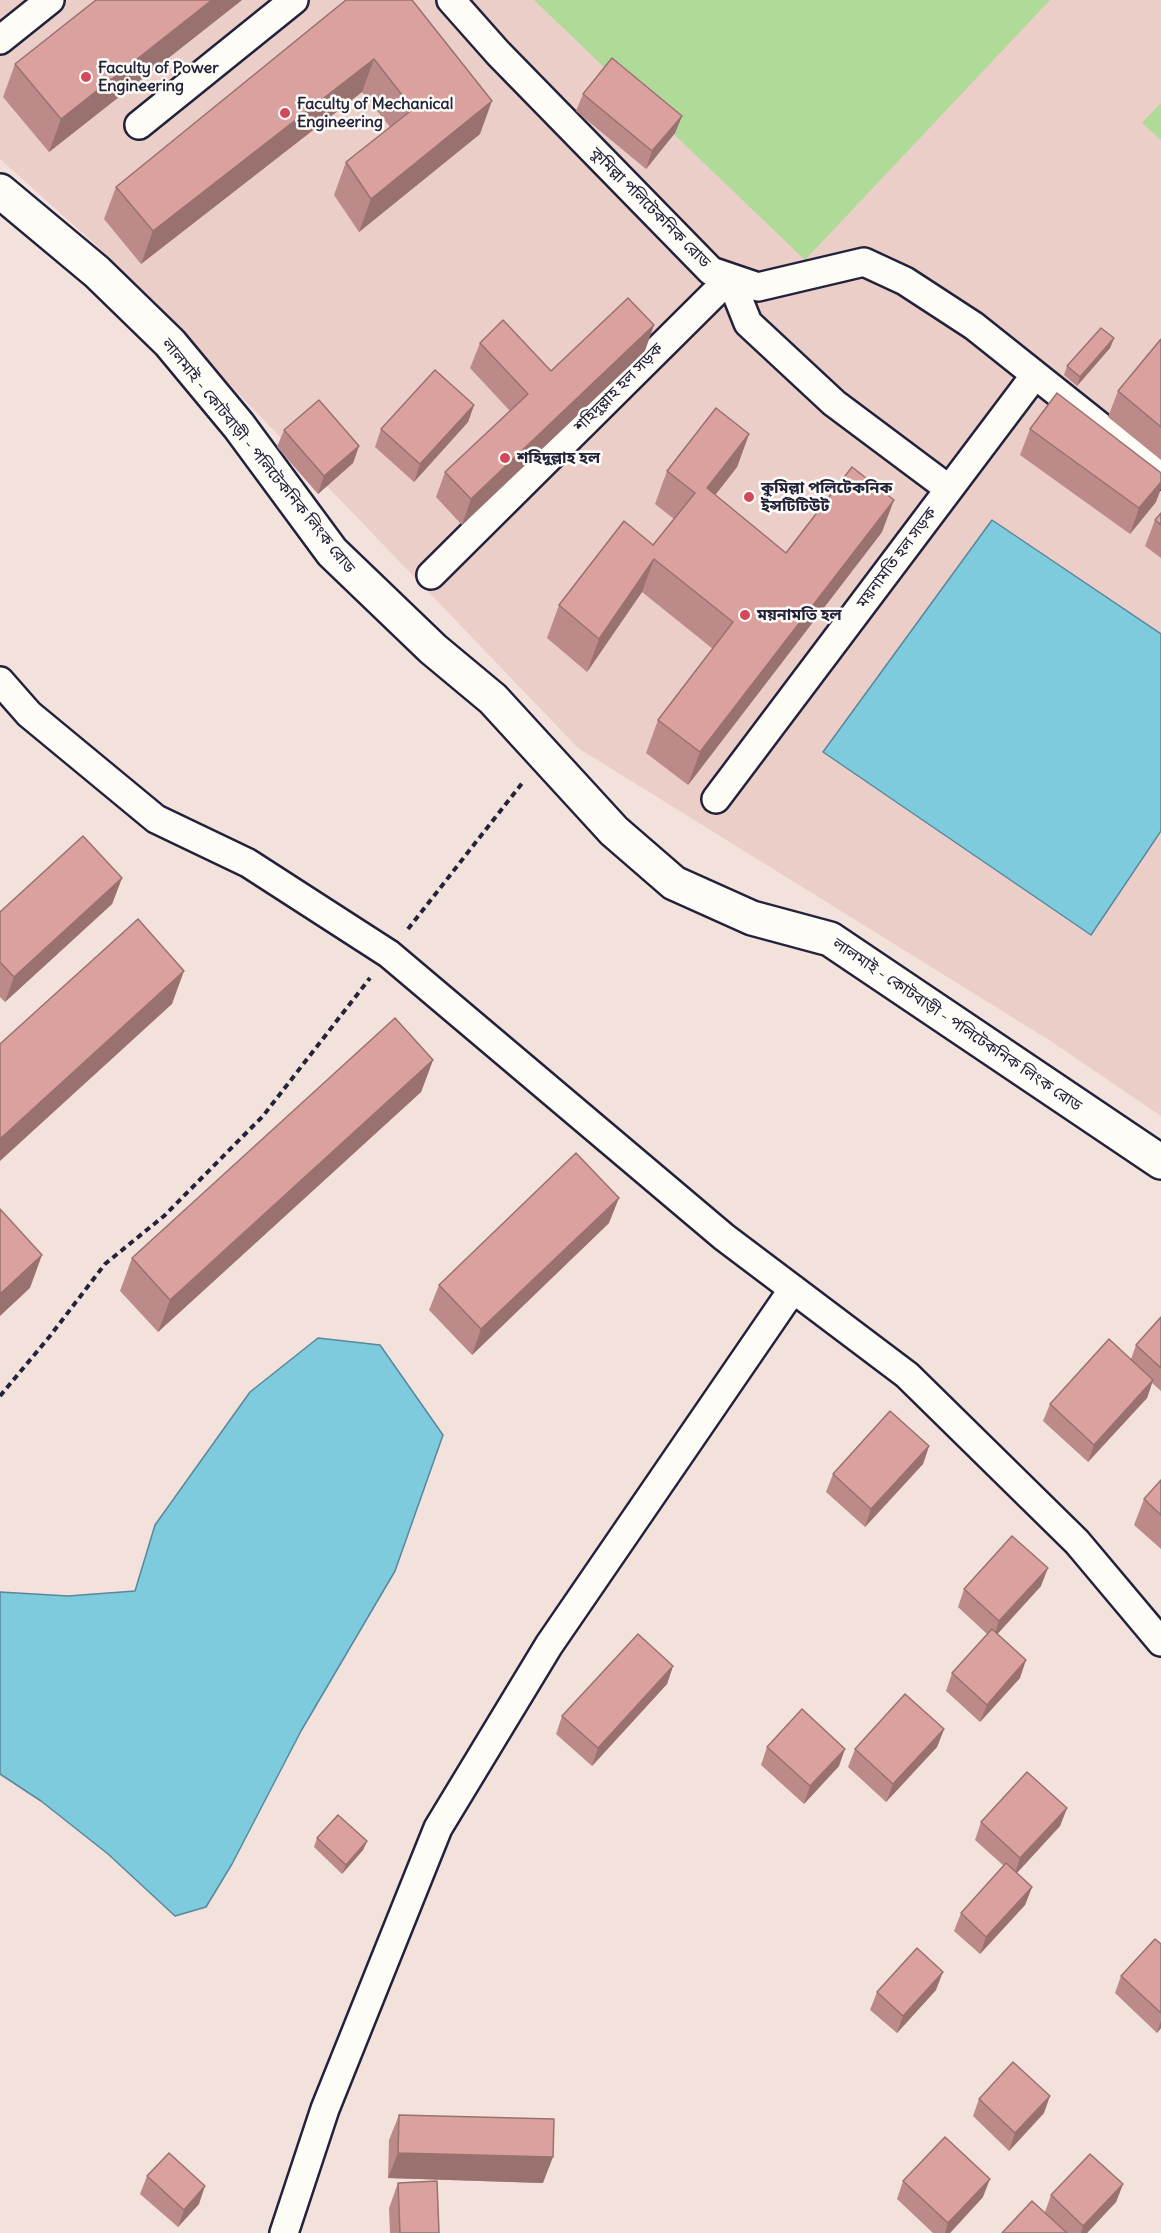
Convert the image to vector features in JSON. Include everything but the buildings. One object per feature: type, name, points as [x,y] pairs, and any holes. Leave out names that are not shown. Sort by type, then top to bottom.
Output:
[{"type":"main road","name":"লালমাই - কোটবাড়ী - পলিটেকনিক লিংক রোড","points":[[0,191],[97,272],[170,343],[239,426],[332,552],[433,649],[493,699],[614,831],[674,883],[752,918],[830,939],[1161,1161]]},
{"type":"street","points":[[0,40],[50,0]]},
{"type":"street","points":[[139,125],[294,0]]},
{"type":"street","name":"কুমিল্লা পলিটেকনিক রোড","points":[[451,0],[498,53],[711,271],[758,287],[864,262],[905,280],[974,326],[1161,475]]},
{"type":"street","points":[[730,278],[748,324],[834,403],[949,489]]},
{"type":"street","name":"শহিদুল্লাহ হল সড়ক","points":[[430,575],[730,278]]},
{"type":"street","name":"ময়নামতি হল সড়ক","points":[[716,799],[1035,375]]},
{"type":"street","points":[[0,681],[29,714],[156,819],[248,863],[389,954],[724,1237],[907,1376],[1077,1542],[1161,1642]]},
{"type":"street","points":[[284,2233],[325,2109],[438,1828],[549,1645],[793,1289]]},
{"type":"path","points":[[0,1396],[105,1264],[164,1216],[263,1116],[544,755]]},
{"type":"shaded area","name":"কুমিল্লা পলিটেকনিক ইন্সটিটিউট","points":[[0,0],[1161,0],[1161,1116],[1049,1040],[578,748],[98,247],[0,159]]},
{"type":"green space","points":[[534,0],[1050,0],[805,260]]},
{"type":"green space","points":[[1161,103],[1161,140],[1142,123]]},
{"type":"water","points":[[992,520],[1161,634],[1161,831],[1091,935],[823,752]]},
{"type":"water","points":[[318,1338],[380,1345],[443,1435],[395,1571],[301,1731],[232,1864],[206,1907],[175,1916],[108,1854],[41,1801],[0,1774],[0,1592],[68,1596],[135,1591],[155,1525],[250,1392]]},
{"type":"place","name":"Faculty of Power Engineering","points":[[86,77]]},
{"type":"place","name":"Faculty of Mechanical Engineering","points":[[285,113]]},
{"type":"place","name":"শহিদুল্লাহ হল","points":[[505,458]]},
{"type":"place","name":"কুমিল্লা পলিটেকনিক ইন্সটিটিউট","points":[[749,497]]},
{"type":"place","name":"ময়নামতি হল","points":[[745,615]]}]
